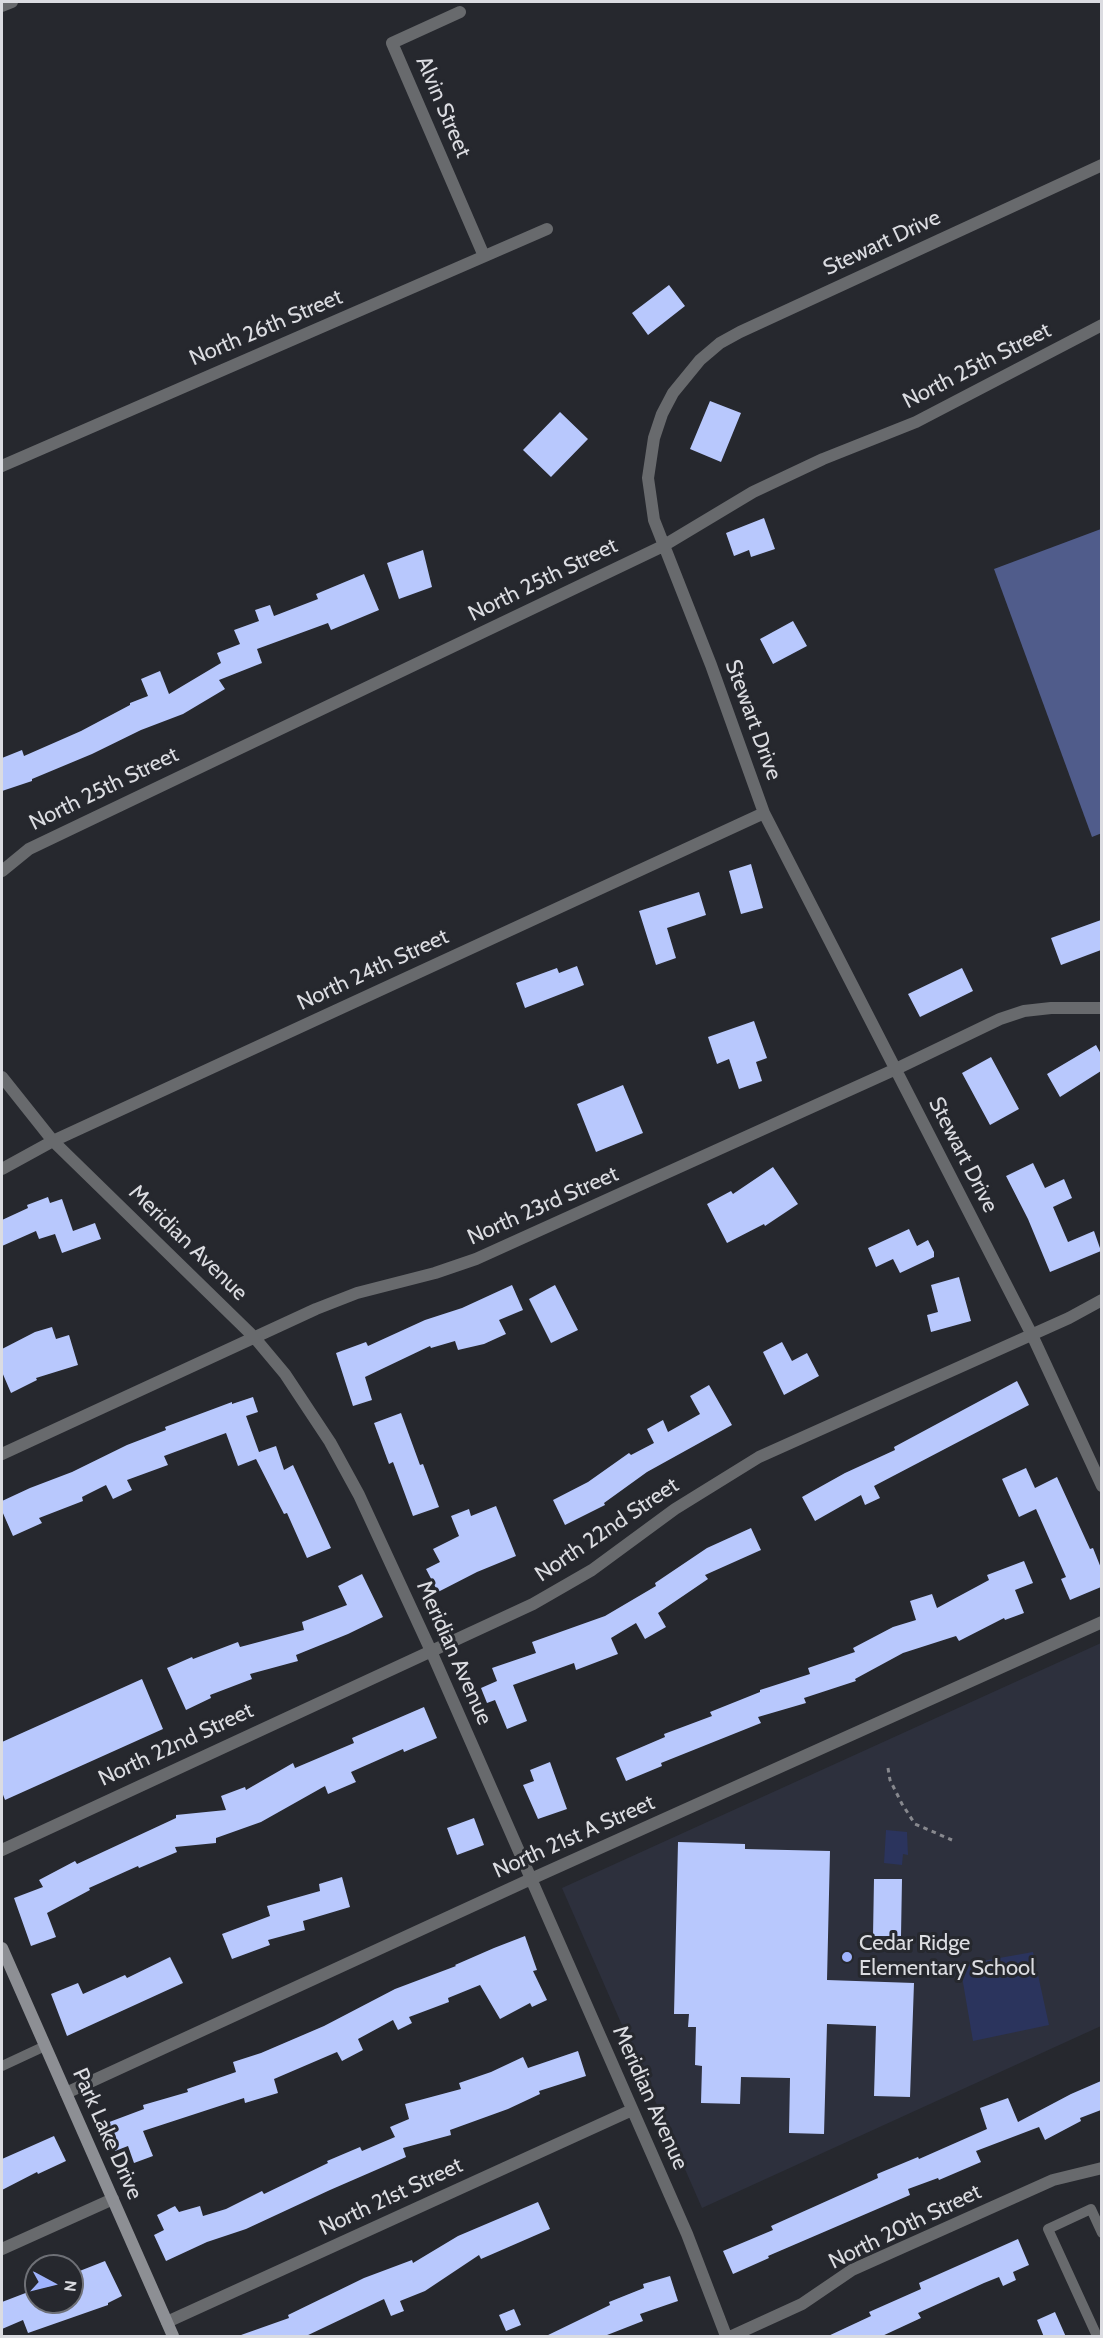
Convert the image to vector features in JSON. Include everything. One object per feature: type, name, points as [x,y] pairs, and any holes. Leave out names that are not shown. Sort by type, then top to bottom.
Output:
[{"type":"street","points":[[2,6],[12,2]]},
{"type":"street","name":"Alvin Street","points":[[460,12],[392,43],[484,256]]},
{"type":"street","name":"Stewart Drive","points":[[1101,165],[740,332],[720,344],[700,360],[673,393],[662,414],[651,449],[648,478],[650,501],[663,546],[711,664],[764,813],[1032,1335],[1101,1486]]},
{"type":"street","name":"North 26th Street","points":[[2,466],[547,229]]},
{"type":"street","name":"North 25th Street","points":[[2,871],[29,849],[663,546],[753,492],[823,459],[916,422],[1101,325]]},
{"type":"street","name":"North 24th Street","points":[[2,1169],[53,1141],[764,813]]},
{"type":"street","name":"North 23rd Street","points":[[2,1454],[316,1308],[357,1293],[435,1273],[476,1259],[896,1069],[1000,1019],[1024,1011],[1051,1008],[1091,1010],[1101,1008]]},
{"type":"street","name":"Meridian Avenue","points":[[2,1077],[53,1141],[254,1337],[285,1374],[330,1442],[359,1495],[431,1651],[687,2234],[726,2337]]},
{"type":"street","name":"North 22nd Street","points":[[2,1850],[533,1604],[592,1570],[675,1509],[759,1457],[1032,1335],[1101,1300]]},
{"type":"street","name":"North 21st A Street","points":[[66,2093],[531,1879],[1101,1622]]},
{"type":"street","name":"Park Lake Drive","points":[[2,1948],[173,2337]]},
{"type":"street","name":"North 21st Street","points":[[167,2322],[632,2110]]},
{"type":"street","name":"North 20th Street","points":[[732,2337],[802,2304],[852,2270],[1053,2180],[1101,2168]]},
{"type":"street","points":[[2,2249],[112,2199]]},
{"type":"lane","points":[[2,2066],[45,2046]]},
{"type":"lane","points":[[1097,2337],[1048,2229],[1091,2210],[1101,2233]]},
{"type":"path","points":[[888,1768],[890,1780],[915,1824],[952,1840]]},
{"type":"shaded area","points":[[1101,529],[1102,833],[1092,837],[994,569]]},
{"type":"shaded area","name":"Cedar Ridge Elementary School","points":[[1101,1643],[1101,2026],[702,2208],[562,1888]]},
{"type":"shaded area","points":[[886,1830],[907,1832],[908,1855],[903,1854],[902,1865],[884,1863]]},
{"type":"shaded area","points":[[1033,1952],[1049,2025],[973,2041],[960,1965]]},
{"type":"building","points":[[669,285],[685,306],[648,335],[632,313]]},
{"type":"building","points":[[710,401],[741,413],[721,462],[690,449]]},
{"type":"building","points":[[560,412],[588,439],[551,477],[523,450]]},
{"type":"building","points":[[764,518],[775,549],[751,557],[749,550],[734,556],[726,533]]},
{"type":"building","points":[[423,550],[432,587],[399,599],[387,563]]},
{"type":"building","points":[[364,574],[379,610],[331,630],[328,623],[257,649],[262,663],[219,680],[225,689],[183,714],[141,730],[32,779],[32,781],[2,791],[2,758],[22,750],[24,756],[81,731],[130,703],[148,696],[141,679],[160,671],[169,694],[221,663],[217,653],[240,644],[234,630],[259,621],[255,610],[270,605],[274,616],[318,599],[316,594]]},
{"type":"building","points":[[793,621],[807,646],[773,664],[760,639]]},
{"type":"building","points":[[751,864],[763,908],[741,914],[729,871]]},
{"type":"building","points":[[699,892],[706,915],[667,928],[676,958],[656,965],[639,911]]},
{"type":"building","points":[[1101,920],[1101,950],[1061,965],[1051,938]]},
{"type":"building","points":[[577,966],[584,985],[525,1008],[516,983],[557,968],[559,973]]},
{"type":"building","points":[[962,968],[973,991],[920,1017],[908,994]]},
{"type":"building","points":[[754,1021],[767,1058],[756,1062],[762,1081],[739,1089],[729,1059],[717,1064],[708,1037]]},
{"type":"building","points":[[1096,1045],[1101,1054],[1101,1071],[1060,1097],[1047,1074]]},
{"type":"building","points":[[991,1057],[1019,1109],[990,1125],[962,1073]]},
{"type":"building","points":[[623,1085],[643,1133],[596,1152],[577,1104]]},
{"type":"building","points":[[1033,1163],[1045,1188],[1064,1179],[1072,1198],[1053,1207],[1068,1242],[1094,1231],[1101,1251],[1050,1272],[1028,1219],[1006,1176]]},
{"type":"building","points":[[773,1167],[798,1204],[765,1226],[764,1224],[727,1243],[707,1204],[731,1191],[733,1194]]},
{"type":"building","points":[[48,1197],[50,1203],[62,1199],[73,1231],[95,1223],[101,1239],[62,1253],[55,1234],[39,1239],[36,1231],[2,1246],[2,1220],[28,1208],[27,1205]]},
{"type":"building","points":[[909,1229],[917,1246],[928,1240],[934,1257],[900,1273],[893,1259],[876,1267],[868,1248]]},
{"type":"building","points":[[959,1277],[971,1321],[931,1332],[927,1315],[938,1312],[931,1285]]},
{"type":"building","points":[[512,1285],[523,1310],[499,1320],[506,1334],[484,1344],[458,1350],[455,1341],[431,1348],[430,1346],[365,1377],[372,1400],[353,1406],[336,1353],[366,1342],[368,1346]]},
{"type":"building","points":[[555,1285],[578,1330],[551,1343],[529,1299]]},
{"type":"building","points":[[52,1327],[56,1339],[69,1335],[78,1365],[36,1378],[37,1380],[11,1393],[2,1372],[2,1349],[35,1332]]},
{"type":"building","points":[[782,1342],[792,1361],[807,1353],[819,1376],[784,1395],[763,1352]]},
{"type":"building","points":[[1017,1381],[1029,1405],[874,1486],[880,1498],[865,1505],[861,1495],[815,1521],[802,1497],[845,1473],[895,1450],[894,1447]]},
{"type":"building","points":[[709,1385],[732,1425],[647,1472],[604,1503],[605,1505],[565,1525],[553,1500],[588,1482],[629,1453],[631,1455],[654,1443],[647,1429],[663,1420],[668,1432],[700,1414],[690,1396]]},
{"type":"building","points":[[253,1397],[258,1412],[246,1416],[259,1452],[276,1446],[284,1470],[293,1465],[331,1548],[307,1558],[287,1513],[284,1514],[256,1459],[238,1466],[226,1433],[164,1456],[168,1465],[127,1480],[132,1490],[113,1499],[106,1485],[82,1497],[83,1501],[39,1518],[42,1523],[13,1536],[2,1511],[2,1501],[166,1430],[165,1427],[232,1402],[232,1404]]},
{"type":"building","points":[[401,1413],[420,1465],[423,1464],[439,1507],[413,1516],[393,1462],[389,1464],[374,1423]]},
{"type":"building","points":[[1026,1468],[1035,1488],[1057,1477],[1101,1568],[1101,1587],[1070,1600],[1061,1579],[1066,1577],[1036,1509],[1019,1517],[1002,1479]]},
{"type":"building","points":[[496,1506],[516,1556],[477,1572],[438,1592],[426,1569],[440,1562],[433,1549],[459,1536],[451,1516],[469,1509],[471,1516]]},
{"type":"building","points":[[751,1528],[761,1550],[705,1575],[708,1579],[658,1613],[666,1627],[645,1639],[636,1623],[611,1638],[618,1654],[576,1670],[574,1663],[513,1685],[527,1721],[507,1729],[495,1700],[487,1703],[481,1688],[497,1681],[492,1668],[536,1653],[532,1642],[605,1616],[656,1586],[655,1583],[707,1548]]},
{"type":"building","points":[[1024,1561],[1033,1583],[1015,1590],[1024,1613],[1005,1620],[1004,1618],[959,1641],[956,1636],[903,1653],[855,1679],[856,1681],[804,1698],[806,1703],[758,1717],[761,1723],[661,1763],[662,1766],[626,1781],[616,1758],[665,1737],[664,1734],[712,1716],[710,1712],[760,1692],[760,1690],[810,1674],[808,1668],[855,1652],[853,1648],[893,1627],[916,1620],[910,1601],[932,1594],[937,1608],[989,1580],[987,1575]]},
{"type":"building","points":[[362,1574],[383,1617],[296,1655],[298,1661],[250,1674],[252,1679],[210,1695],[211,1698],[186,1710],[167,1668],[238,1642],[240,1647],[304,1630],[302,1622],[347,1605],[338,1586]]},
{"type":"building","points":[[142,1679],[163,1729],[5,1800],[2,1792],[2,1742]]},
{"type":"building","points":[[424,1707],[437,1738],[404,1752],[403,1749],[351,1772],[356,1782],[328,1794],[325,1786],[261,1822],[216,1838],[216,1843],[175,1847],[177,1852],[139,1868],[138,1866],[89,1888],[90,1890],[47,1913],[56,1937],[31,1946],[14,1898],[43,1887],[39,1880],[75,1861],[77,1864],[176,1818],[176,1815],[226,1810],[221,1796],[245,1787],[246,1790],[293,1763],[295,1768],[354,1743],[352,1738]]},
{"type":"building","points":[[550,1762],[567,1809],[538,1819],[523,1785],[534,1781],[530,1770]]},
{"type":"building","points":[[474,1818],[484,1845],[457,1855],[447,1828]]},
{"type":"building","name":"Cedar Ridge Elementary School","points":[[678,1842],[745,1844],[745,1849],[830,1851],[827,1980],[914,1983],[910,2097],[874,2096],[876,2026],[827,2024],[824,2134],[789,2133],[790,2078],[741,2077],[740,2104],[701,2103],[702,2066],[695,2065],[696,2027],[688,2027],[689,2014],[674,2014]]},
{"type":"building","points":[[342,1877],[350,1907],[303,1921],[305,1930],[268,1940],[270,1945],[232,1959],[222,1934],[270,1916],[267,1906],[320,1891],[319,1884]]},
{"type":"building","points":[[874,1879],[902,1879],[901,1936],[873,1936]]},
{"type":"building","points":[[525,1936],[537,1970],[533,1971],[547,2000],[532,2007],[530,2003],[500,2019],[480,1985],[448,1998],[449,2002],[409,2017],[412,2023],[398,2030],[393,2020],[358,2039],[363,2050],[342,2061],[337,2052],[274,2079],[278,2093],[245,2103],[244,2098],[143,2131],[153,2156],[134,2163],[128,2146],[115,2151],[104,2124],[144,2109],[143,2105],[188,2092],[187,2089],[236,2072],[233,2062],[261,2053],[324,2026],[395,1989]]},
{"type":"building","points":[[170,1957],[183,1983],[67,2036],[51,1994],[78,1983],[83,1994],[125,1975],[127,1978]]},
{"type":"building","points":[[578,2051],[586,2076],[539,2091],[540,2094],[508,2109],[450,2130],[451,2135],[403,2148],[406,2157],[246,2229],[207,2242],[166,2261],[154,2235],[164,2230],[157,2215],[175,2206],[179,2212],[200,2206],[203,2216],[226,2209],[262,2191],[264,2194],[328,2163],[327,2161],[360,2147],[362,2151],[395,2137],[390,2127],[409,2119],[405,2104],[461,2089],[459,2083],[491,2072],[523,2057],[528,2068]]},
{"type":"building","points":[[1101,2081],[1101,2110],[1080,2118],[1081,2121],[1045,2140],[1039,2127],[976,2151],[981,2162],[939,2180],[938,2178],[908,2189],[910,2195],[768,2256],[769,2258],[733,2274],[723,2251],[773,2230],[771,2226],[878,2178],[877,2174],[918,2157],[919,2159],[987,2129],[980,2108],[1008,2098],[1018,2122]]},
{"type":"building","points":[[54,2136],[66,2161],[38,2174],[37,2172],[2,2190],[2,2159]]},
{"type":"building","points":[[538,2202],[550,2229],[481,2259],[479,2255],[425,2291],[400,2301],[404,2311],[391,2316],[384,2299],[304,2337],[242,2337],[241,2335],[289,2318],[288,2315],[364,2278],[412,2260],[413,2263],[458,2236]]},
{"type":"building","points":[[1018,2239],[1029,2265],[1013,2272],[1016,2280],[1003,2286],[999,2277],[984,2283],[918,2313],[921,2318],[880,2337],[826,2337],[871,2316],[869,2312],[921,2289],[919,2283]]},
{"type":"building","points":[[105,2261],[122,2296],[108,2305],[84,2313],[84,2269]]},
{"type":"building","points":[[670,2276],[678,2301],[640,2314],[643,2321],[602,2337],[544,2337],[610,2305],[609,2302],[644,2288],[643,2284]]},
{"type":"building","points":[[24,2294],[24,2314],[82,2314],[28,2333],[23,2320],[2,2329],[2,2302]]},
{"type":"building","points":[[514,2309],[521,2325],[506,2331],[499,2315]]},
{"type":"building","points":[[1055,2312],[1066,2337],[1044,2337],[1037,2320]]},
{"type":"place","name":"Cedar Ridge Elementary School","points":[[847,1957]]}]
